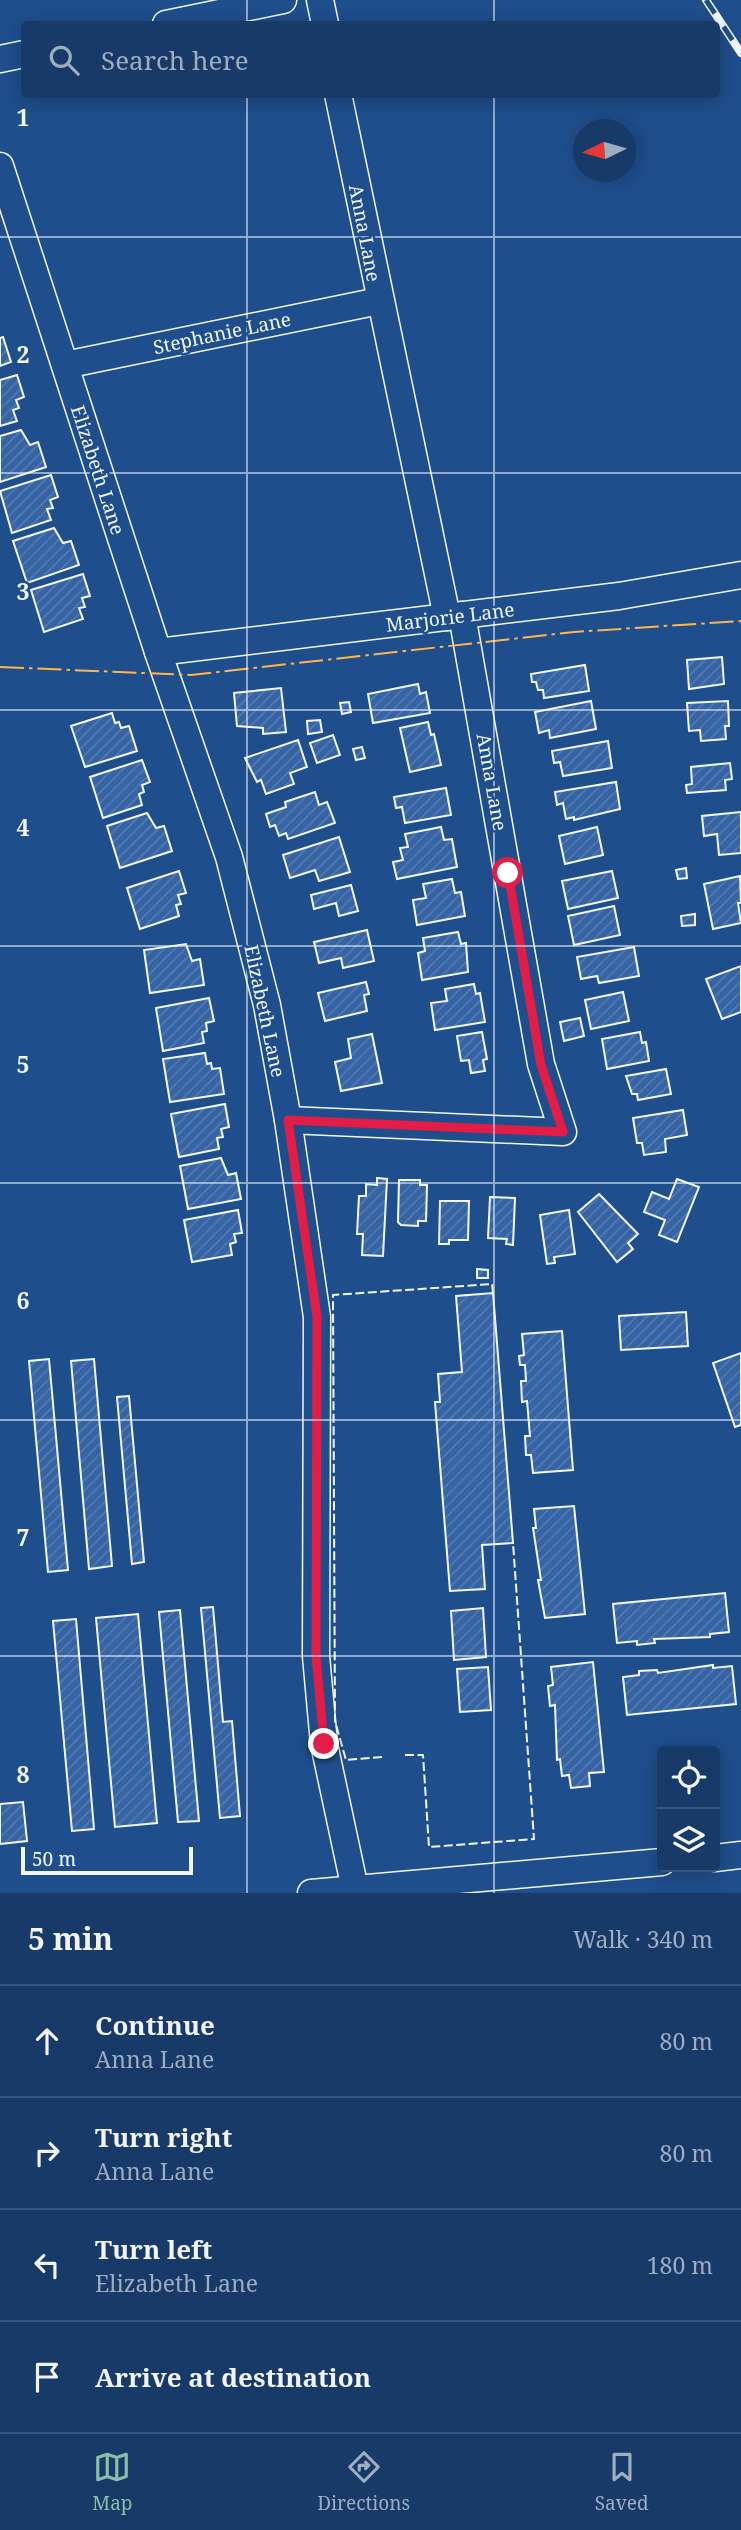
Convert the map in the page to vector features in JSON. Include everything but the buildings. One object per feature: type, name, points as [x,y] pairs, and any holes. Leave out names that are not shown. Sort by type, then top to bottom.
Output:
[{"type":"street","points":[[181,21],[283,0]]},
{"type":"street","points":[[320,0],[324,21]]},
{"type":"street","points":[[0,59],[21,55]]},
{"type":"street","name":"Anna Lane","points":[[288,1120],[563,1132],[541,1065],[455,616],[379,301],[339,98]]},
{"type":"street","name":"Elizabeth Lane","points":[[0,166],[158,652],[229,856],[267,1005],[288,1120],[317,1317],[316,1656],[324,1744],[355,1889]]},
{"type":"street","name":"Stephanie Lane","points":[[65,365],[379,301]]},
{"type":"street","name":"Marjorie Lane","points":[[158,652],[620,597],[741,575]]},
{"type":"street","points":[[720,1857],[741,1855]]},
{"type":"street","points":[[311,1893],[517,1884],[657,1863]]},
{"type":"railway","points":[[706,0],[720,21]]},
{"type":"railway","points":[[720,21],[741,53]]},
{"type":"fence","points":[[382,1757],[346,1760],[335,1721],[333,1295],[492,1284],[493,1293]]},
{"type":"fence","points":[[405,1755],[423,1755],[429,1847],[534,1839],[513,1543]]},
{"type":"power","points":[[0,667],[191,675],[574,632],[741,621]]},
{"type":"route","points":[[324,1744],[316,1656],[317,1317],[288,1120],[563,1132],[541,1065],[508,873]]}]
